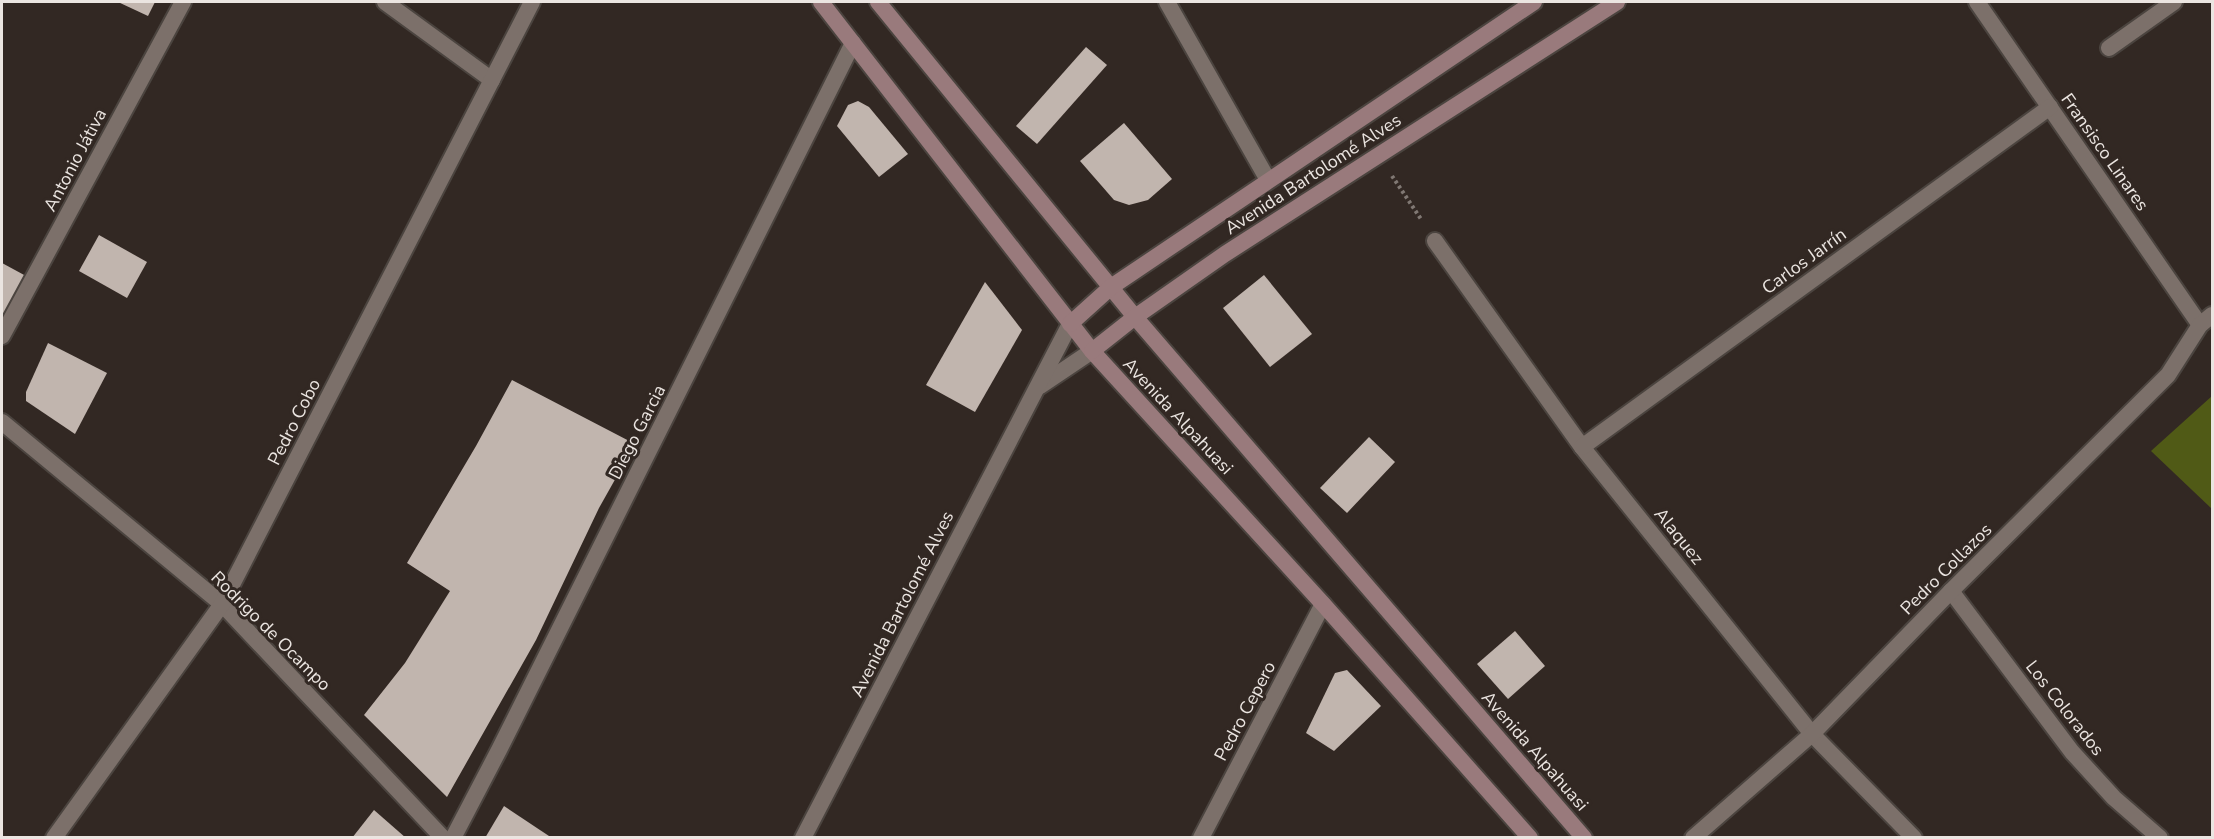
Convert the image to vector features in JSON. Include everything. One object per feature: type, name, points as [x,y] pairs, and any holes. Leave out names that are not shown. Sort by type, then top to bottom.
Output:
[{"type":"main road","name":"Avenida Alpahuasi","points":[[821,2],[1092,351],[1323,603],[1530,837]]},
{"type":"main road","name":"Avenida Alpahuasi","points":[[878,2],[1135,317],[1584,837]]},
{"type":"main road","name":"Avenida Bartolomé Alves","points":[[1070,324],[1111,287],[1534,2]]},
{"type":"main road","name":"Avenida Bartolomé Alves","points":[[1092,351],[1135,317],[1225,254],[1617,2]]},
{"type":"street","name":"Antonio Játiva","points":[[2,336],[183,2]]},
{"type":"street","points":[[385,2],[492,80]]},
{"type":"street","name":"Pedro Cobo","points":[[54,837],[222,604],[532,2]]},
{"type":"street","points":[[1167,2],[1268,180]]},
{"type":"street","name":"Fransisco Linares","points":[[1977,2],[2050,107],[2206,320]]},
{"type":"street","points":[[2109,48],[2174,2]]},
{"type":"street","name":"Diego Garcia","points":[[453,837],[500,750],[854,43]]},
{"type":"street","name":"Carlos Jarrín","points":[[1582,447],[2050,107]]},
{"type":"street","name":"Alaquez","points":[[1435,241],[1582,447],[1812,734],[1914,837]]},
{"type":"street","name":"Pedro Collazos","points":[[1693,837],[1812,734],[1951,591],[2168,375],[2206,320]]},
{"type":"street","name":"Avenida Bartolomé Alves","points":[[803,837],[1070,324]]},
{"type":"street","name":"Avenida Bartolomé Alves","points":[[1036,388],[1092,351]]},
{"type":"street","name":"Rodrigo de Ocampo","points":[[2,422],[222,604],[443,837]]},
{"type":"street","name":"Los Colorados","points":[[1951,591],[2072,752],[2114,798],[2160,837]]},
{"type":"street","name":"Pedro Cepero","points":[[1201,837],[1323,603]]},
{"type":"path","points":[[1378,155],[1435,241]]},
{"type":"green space","points":[[2212,396],[2212,509],[2151,451]]},
{"type":"building","points":[[118,2],[155,2],[148,16]]},
{"type":"building","points":[[1086,47],[1107,65],[1037,144],[1016,126]]},
{"type":"building","points":[[858,101],[869,107],[908,154],[879,177],[837,126],[848,105]]},
{"type":"building","points":[[1124,123],[1172,179],[1148,200],[1129,205],[1114,200],[1080,161]]},
{"type":"building","points":[[99,235],[147,262],[127,298],[79,271]]},
{"type":"building","points":[[2,263],[26,276],[2,324]]},
{"type":"building","points":[[1264,275],[1312,334],[1270,367],[1223,308]]},
{"type":"building","points":[[985,282],[1022,330],[975,412],[926,385]]},
{"type":"building","points":[[48,343],[107,373],[75,434],[26,401],[26,392]]},
{"type":"building","points":[[512,380],[635,444],[599,508],[536,640],[447,797],[364,715],[405,663],[450,591],[407,563]]},
{"type":"building","points":[[1369,437],[1395,462],[1347,513],[1320,488]]},
{"type":"building","points":[[1515,631],[1545,666],[1508,699],[1477,664]]},
{"type":"building","points":[[1347,670],[1381,706],[1334,751],[1306,733],[1335,673]]},
{"type":"building","points":[[504,806],[552,838],[485,838]]},
{"type":"building","points":[[374,810],[406,838],[352,838]]}]
